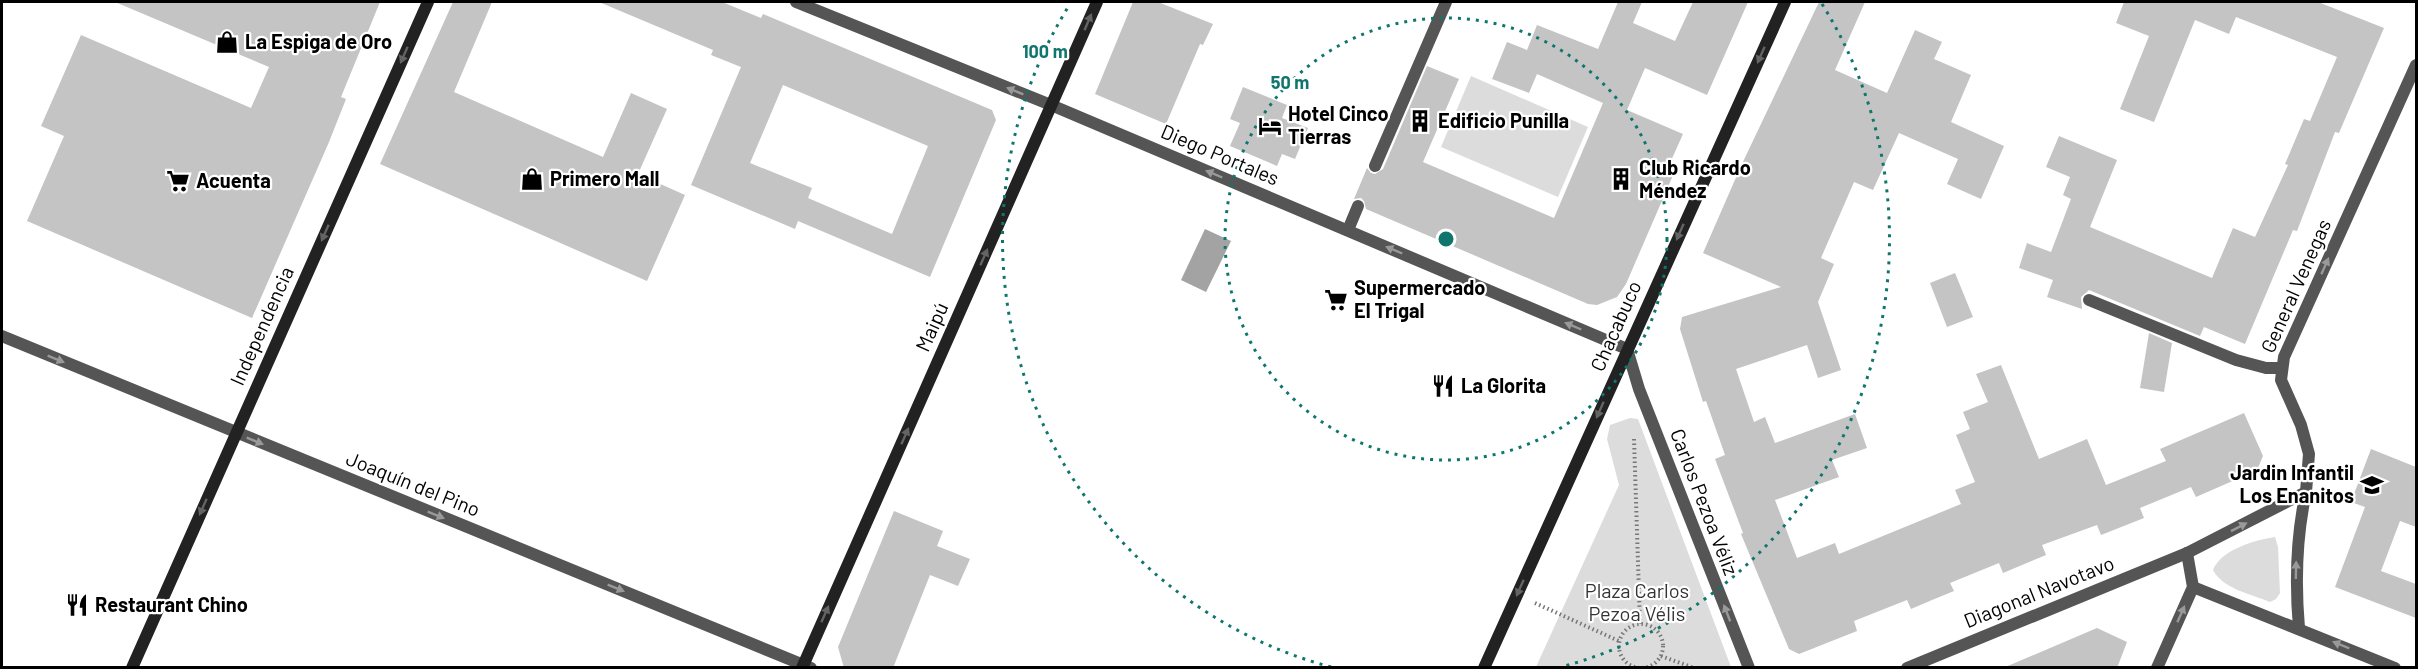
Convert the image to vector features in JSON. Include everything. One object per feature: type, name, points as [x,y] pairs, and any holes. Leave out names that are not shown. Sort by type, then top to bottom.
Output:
[{"type":"street","name":"Independencia","points":[[132,668],[428,2]]},
{"type":"street","name":"Diego Portales","points":[[796,2],[1051,105],[1627,349]]},
{"type":"street","name":"Maipú","points":[[805,666],[1097,2]]},
{"type":"street","points":[[1375,166],[1446,2]]},
{"type":"street","name":"Chacabuco","points":[[1484,668],[1785,2]]},
{"type":"street","name":"General Venegas","points":[[2299,628],[2296,563],[2309,454],[2301,425],[2281,380],[2281,368],[2416,65]]},
{"type":"street","points":[[1348,230],[1358,206]]},
{"type":"street","points":[[2089,300],[2236,360],[2266,368],[2281,368]]},
{"type":"street","name":"Joaquín del Pino","points":[[2,336],[805,666]]},
{"type":"street","name":"Carlos Pezoa Véliz","points":[[1627,349],[1639,388],[1749,668]]},
{"type":"street","points":[[2157,668],[2193,587],[2187,553],[2306,492]]},
{"type":"street","name":"Diagonal Navotavo","points":[[1906,668],[2187,553]]},
{"type":"street","points":[[2193,587],[2395,668]]},
{"type":"path","points":[[1634,438],[1637,472],[1640,624]]},
{"type":"path","points":[[1517,595],[1619,641]]},
{"type":"path","points":[[1640,624],[1649,626],[1660,635],[1662,642],[1660,656],[1651,666],[1644,668],[1631,665],[1621,655],[1619,641],[1625,630],[1640,624]]},
{"type":"path","points":[[1660,656],[1694,668]]},
{"type":"green space","points":[[1471,76],[1588,127],[1558,197],[1441,147]]},
{"type":"green space","name":"Plaza Carlos Pezoa Vélis","points":[[1630,418],[1638,419],[1731,667],[1536,667],[1619,485],[1607,439],[1610,425]]},
{"type":"green space","points":[[2275,537],[2278,547],[2280,593],[2276,599],[2270,602],[2238,590],[2223,582],[2213,570],[2223,557],[2239,547]]},
{"type":"shaded area","points":[[1205,229],[1231,241],[1206,292],[1181,280]]},
{"type":"building","name":"Acuenta","points":[[115,2],[380,2],[341,97],[346,99],[329,142],[252,318],[27,221],[64,136],[41,126],[81,35],[251,108],[269,67]]},
{"type":"building","name":"Primero Mall","points":[[453,2],[492,2],[454,92],[603,157],[631,93],[667,109],[638,174],[685,195],[647,281],[380,164]]},
{"type":"building","points":[[599,2],[722,2],[761,18],[763,14],[992,110],[996,120],[930,277],[798,221],[795,229],[691,185],[741,67],[711,55],[713,50]],"holes":[[[783,85],[928,146],[892,234],[808,198],[812,188],[750,163]]]},
{"type":"building","points":[[1133,2],[1158,2],[1213,24],[1203,45],[1200,44],[1166,124],[1095,94]]},
{"type":"building","points":[[1618,2],[1642,2],[1633,23],[1675,41],[1693,2],[1748,2],[1707,95],[1645,68],[1627,110],[1683,134],[1670,163],[1677,166],[1626,284],[1617,297],[1597,305],[1588,304],[1366,209],[1361,198],[1354,199],[1367,168],[1375,174],[1383,169],[1427,66],[1459,79],[1423,162],[1554,218],[1603,103],[1537,74],[1529,93],[1492,79],[1507,42],[1527,50],[1537,25],[1598,49]]},
{"type":"building","points":[[1819,2],[1865,2],[1835,70],[1887,93],[1915,30],[1942,42],[1934,59],[1971,75],[1951,122],[2004,146],[1981,199],[1947,184],[1958,159],[1899,133],[1873,190],[1854,182],[1821,258],[1834,264],[1818,302],[1841,370],[1818,378],[1807,345],[1736,369],[1754,422],[1765,417],[1775,443],[1855,414],[1867,448],[1832,460],[1839,477],[1775,500],[1797,558],[1835,543],[1839,554],[1961,504],[1955,490],[1975,482],[1956,435],[1970,429],[1963,412],[1988,402],[1976,374],[2001,365],[2039,459],[2087,439],[2106,485],[2166,461],[2160,449],[2244,413],[2263,456],[2257,470],[2196,497],[2191,487],[2140,508],[2144,518],[2101,535],[2097,525],[2042,545],[2046,555],[2003,573],[1999,563],[1950,583],[1954,591],[1911,609],[1907,600],[1854,621],[1857,631],[1799,654],[1789,649],[1741,534],[1743,533],[1715,459],[1725,455],[1706,401],[1703,402],[1680,329],[1682,317],[1781,287],[1703,253],[1741,166]]},
{"type":"building","points":[[2124,2],[2318,2],[2384,28],[2339,133],[2335,132],[2297,231],[2293,230],[2245,344],[2204,327],[2200,336],[2089,290],[2081,297],[2082,309],[2047,297],[2053,280],[2019,268],[2027,243],[2051,252],[2071,199],[2063,195],[2070,177],[2046,167],[2059,136],[2117,160],[2090,227],[2212,278],[2233,228],[2255,237],[2288,165],[2285,164],[2304,119],[2310,121],[2337,57],[2236,17],[2229,34],[2195,20],[2154,122],[2120,109],[2149,36],[2116,23]]},
{"type":"building","name":"Hotel Cinco Tierras","points":[[1243,87],[1287,105],[1282,118],[1308,128],[1295,159],[1282,154],[1277,166],[1230,146],[1240,123],[1230,119]]},
{"type":"building","points":[[1955,273],[1973,317],[1947,327],[1930,283]]},
{"type":"building","points":[[2149,333],[2172,343],[2164,392],[2140,388]]},
{"type":"building","points":[[2371,449],[2416,467],[2416,527],[2400,521],[2381,571],[2416,584],[2416,618],[2335,587],[2365,507],[2351,502]]},
{"type":"building","points":[[894,511],[943,531],[937,546],[970,559],[958,586],[930,575],[893,668],[844,668],[838,647]]},
{"type":"building","points":[[2097,628],[2127,642],[2117,668],[2003,668]]},
{"type":"place","name":"La Espiga de Oro","points":[[227,42]]},
{"type":"place","name":"Edificio Punilla","points":[[1420,121]]},
{"type":"place","name":"Hotel Cinco Tierras","points":[[1270,126]]},
{"type":"place","name":"Primero Mall","points":[[532,179]]},
{"type":"place","name":"Club Ricardo Méndez","points":[[1621,179]]},
{"type":"place","name":"Acuenta","points":[[178,181]]},
{"type":"place","name":"Supermercado El Trigal","points":[[1336,300]]},
{"type":"place","name":"La Glorita","points":[[1443,386]]},
{"type":"place","name":"Jardin Infantil Los Enanitos","points":[[2372,485]]},
{"type":"place","name":"Restaurant Chino","points":[[77,605]]}]
